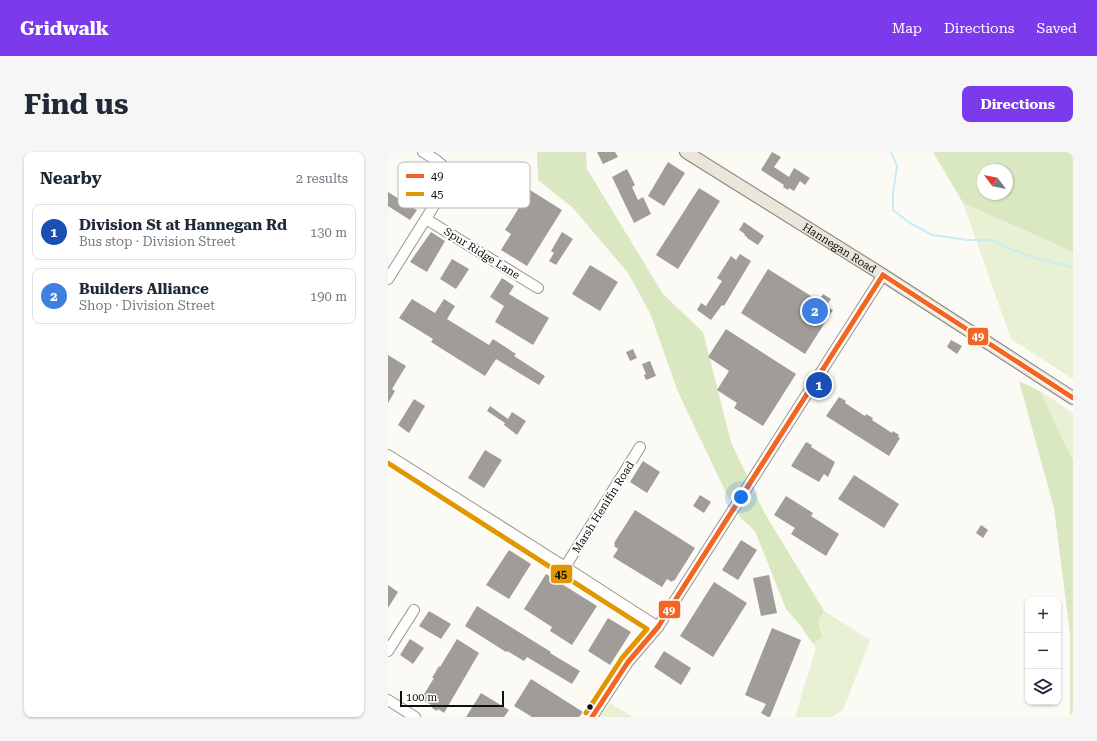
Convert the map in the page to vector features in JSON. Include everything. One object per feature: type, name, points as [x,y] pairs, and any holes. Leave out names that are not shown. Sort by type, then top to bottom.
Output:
[{"type":"main road","name":"Hannegan Road","points":[[686,152],[1073,398]]},
{"type":"street","points":[[423,152],[437,162]]},
{"type":"street","points":[[388,279],[433,208]]},
{"type":"street","name":"Spur Ridge Lane","points":[[426,219],[538,288]]},
{"type":"street","points":[[592,717],[628,662],[658,627],[883,276]]},
{"type":"street","name":"Marsh Henifin Road","points":[[566,567],[640,447]]},
{"type":"street","points":[[388,455],[658,627]]},
{"type":"street","points":[[388,651],[414,610]]},
{"type":"street","points":[[388,700],[414,717]]},
{"type":"green space","points":[[537,152],[586,152],[587,169],[663,294],[703,332],[731,442],[764,512],[824,611],[818,620],[822,637],[813,644],[800,625],[786,609],[755,531],[740,517],[727,495],[678,392],[650,313],[628,273],[573,208],[538,180]]},
{"type":"green space","points":[[933,152],[1073,152],[1073,252],[963,203]]},
{"type":"green space","points":[[963,203],[1073,252],[1073,379],[1011,339]]},
{"type":"green space","points":[[1019,381],[1040,391],[1073,461],[1073,717],[1070,717],[1070,634],[1054,508]]},
{"type":"green space","points":[[1040,391],[1073,413],[1073,461]]},
{"type":"green space","points":[[824,611],[870,640],[843,710],[832,717],[795,717],[816,648],[813,644],[822,637],[818,619]]},
{"type":"green space","points":[[610,703],[633,717],[600,717]]},
{"type":"building","points":[[597,152],[615,152],[618,157],[603,164]]},
{"type":"building","points":[[772,152],[781,157],[774,167],[789,177],[794,168],[810,178],[805,185],[800,181],[794,191],[789,188],[788,190],[783,187],[784,185],[761,170]]},
{"type":"building","points":[[668,162],[685,173],[664,206],[648,196]]},
{"type":"building","points":[[627,169],[635,185],[632,187],[638,200],[643,197],[651,214],[634,223],[612,177]]},
{"type":"building","points":[[699,188],[720,201],[678,269],[656,255]]},
{"type":"building","points":[[530,190],[562,210],[527,266],[501,250],[511,234],[505,230],[519,208],[530,208]]},
{"type":"building","points":[[388,192],[398,198],[398,208],[414,208],[417,210],[410,220],[388,206]]},
{"type":"building","points":[[744,222],[764,236],[758,245],[747,238],[744,235],[745,234],[739,230]]},
{"type":"building","points":[[431,232],[445,241],[427,272],[410,262]]},
{"type":"building","points":[[562,232],[573,239],[556,265],[549,261],[554,253],[551,251]]},
{"type":"building","points":[[740,254],[751,261],[724,306],[722,305],[711,320],[697,310],[701,303],[706,306],[722,281],[717,278],[731,256],[736,260]]},
{"type":"building","points":[[452,259],[469,269],[456,289],[440,279]]},
{"type":"building","points":[[590,265],[618,282],[600,311],[572,294]]},
{"type":"building","points":[[768,269],[819,301],[823,294],[831,299],[826,306],[833,310],[805,354],[741,313]]},
{"type":"building","points":[[502,278],[514,286],[509,294],[549,318],[533,345],[495,322],[504,306],[490,297]]},
{"type":"building","points":[[412,299],[435,313],[444,299],[455,306],[447,319],[489,345],[493,339],[516,354],[514,356],[545,376],[539,385],[496,359],[485,376],[431,342],[433,339],[399,318]]},
{"type":"building","points":[[726,329],[796,374],[763,426],[734,408],[737,403],[717,390],[729,371],[708,357]]},
{"type":"building","points":[[951,340],[962,346],[957,354],[947,347]]},
{"type":"building","points":[[633,349],[637,358],[630,361],[626,352]]},
{"type":"building","points":[[388,355],[406,366],[392,389],[395,391],[388,403]]},
{"type":"building","points":[[650,361],[656,376],[646,380],[644,375],[646,374],[642,364]]},
{"type":"building","points":[[839,397],[846,401],[845,403],[865,416],[866,414],[873,418],[872,420],[892,433],[893,431],[899,435],[898,437],[900,438],[889,456],[826,416]]},
{"type":"building","points":[[414,399],[425,406],[409,433],[398,425]]},
{"type":"building","points":[[490,406],[508,419],[512,412],[526,421],[517,435],[504,425],[505,423],[487,411]]},
{"type":"building","points":[[806,442],[812,445],[811,447],[835,462],[828,477],[824,474],[819,482],[791,466]]},
{"type":"building","points":[[485,450],[502,460],[484,488],[468,478]]},
{"type":"building","points":[[643,461],[660,472],[647,493],[630,482]]},
{"type":"building","points":[[854,475],[899,504],[884,528],[838,499]]},
{"type":"building","points":[[700,495],[711,502],[704,513],[693,506]]},
{"type":"building","points":[[786,496],[813,513],[811,516],[839,534],[826,556],[791,534],[795,528],[774,515]]},
{"type":"building","points":[[635,510],[695,548],[674,581],[673,580],[672,582],[667,579],[662,587],[613,557],[618,549],[614,546],[614,543]]},
{"type":"building","points":[[981,525],[988,530],[983,538],[976,533]]},
{"type":"building","points":[[741,540],[757,550],[738,580],[722,570]]},
{"type":"building","points":[[509,550],[531,564],[509,599],[486,585]]},
{"type":"building","points":[[546,574],[597,606],[572,645],[550,631],[552,627],[524,609]]},
{"type":"building","points":[[769,575],[777,613],[761,616],[753,578]]},
{"type":"building","points":[[714,582],[747,603],[713,657],[680,636]]},
{"type":"building","points":[[388,585],[398,592],[388,608]]},
{"type":"building","points":[[477,606],[580,671],[572,684],[527,657],[524,661],[507,651],[506,652],[465,626]]},
{"type":"building","points":[[429,611],[451,624],[441,639],[419,626]]},
{"type":"building","points":[[608,618],[631,632],[610,665],[588,651]]},
{"type":"building","points":[[772,628],[801,640],[770,717],[768,717],[761,713],[766,704],[745,695]]},
{"type":"building","points":[[410,639],[424,648],[413,664],[400,655]]},
{"type":"building","points":[[457,639],[479,653],[444,713],[438,709],[437,711],[432,708],[433,706],[421,699],[434,678],[432,678],[439,666],[440,667]]},
{"type":"building","points":[[664,651],[691,668],[681,685],[654,667]]},
{"type":"building","points":[[531,679],[583,712],[579,717],[532,717],[514,706]]},
{"type":"building","points":[[481,693],[509,710],[504,717],[466,717]]},
{"type":"waterway","points":[[891,152],[897,166],[893,193],[893,210],[910,223],[932,235],[968,240],[993,240],[1010,249],[1038,259],[1073,267]]},
{"type":"transit line","name":"49","points":[[883,275],[1073,398]]},
{"type":"transit line","name":"49","points":[[592,717],[628,662],[658,627],[883,275]]},
{"type":"transit line","name":"45","points":[[388,463],[647,629],[622,658],[586,713]]},
{"type":"place","name":"Builders Alliance","points":[[815,311]]},
{"type":"place","name":"Division St at Hannegan Rd","points":[[819,385]]}]
